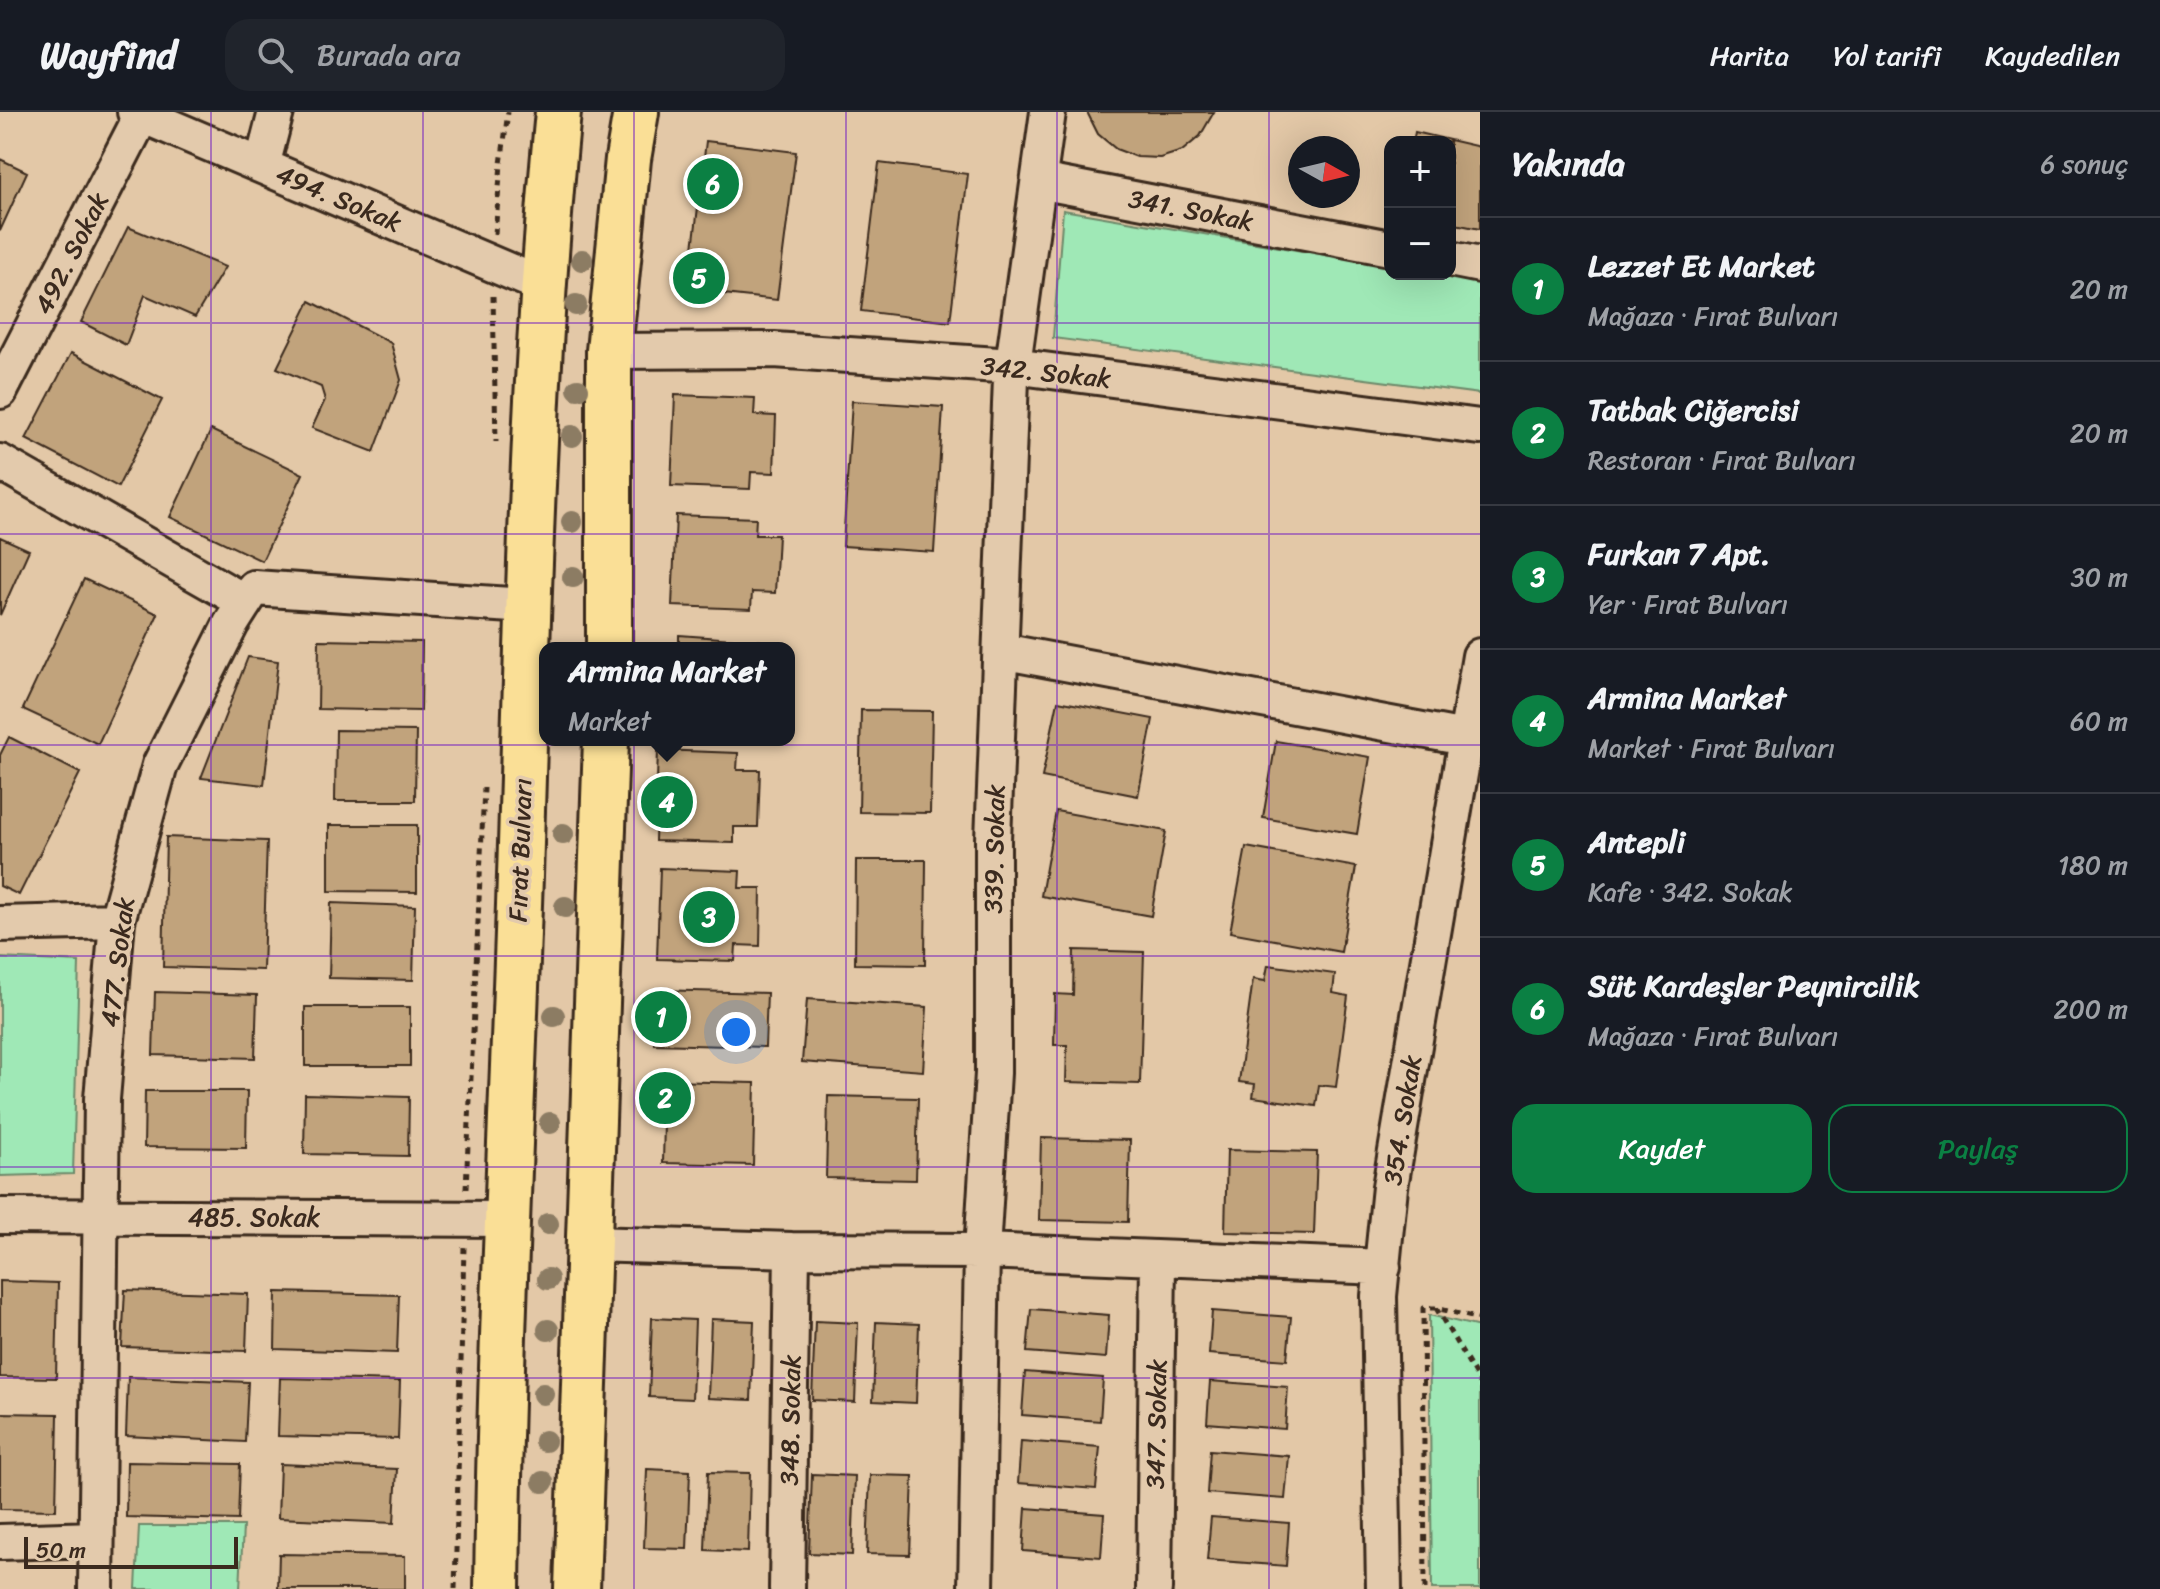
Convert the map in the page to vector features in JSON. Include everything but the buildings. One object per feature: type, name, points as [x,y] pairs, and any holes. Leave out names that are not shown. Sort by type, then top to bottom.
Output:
[{"type":"main road","name":"Fırat Bulvarı","points":[[497,1589],[500,1380],[527,606],[542,285],[558,112]]},
{"type":"main road","points":[[609,642],[609,351],[628,159],[636,112]]},
{"type":"main road","points":[[577,1589],[606,746]]},
{"type":"street","points":[[262,166],[276,112]]},
{"type":"street","name":"339. Sokak","points":[[976,1589],[982,1251],[993,1073],[993,840],[1013,366],[1048,112]]},
{"type":"street","name":"494. Sokak","points":[[139,113],[542,285]]},
{"type":"street","name":"492. Sokak","points":[[0,391],[139,113]]},
{"type":"street","name":"341. Sokak","points":[[1039,181],[1384,247]]},
{"type":"street","points":[[1456,260],[1480,265]]},
{"type":"street","name":"342. Sokak","points":[[609,351],[774,350],[1013,366],[1480,427]]},
{"type":"street","points":[[0,462],[245,602],[254,588],[527,606]]},
{"type":"street","name":"477. Sokak","points":[[96,1589],[102,1099],[117,921],[160,765],[245,602]]},
{"type":"street","points":[[1001,651],[1465,738]]},
{"type":"street","name":"354. Sokak","points":[[1384,1589],[1379,1296],[1390,1187],[1480,656]]},
{"type":"street","points":[[0,924],[117,921]]},
{"type":"street","name":"485. Sokak","points":[[0,1216],[507,1219]]},
{"type":"street","points":[[590,1244],[982,1251],[1383,1267]]},
{"type":"street","name":"348. Sokak","points":[[787,1589],[792,1250]]},
{"type":"street","name":"347. Sokak","points":[[1154,1589],[1158,1259]]},
{"type":"street","points":[[0,1542],[96,1539]]},
{"type":"path","points":[[496,443],[493,264],[508,112]]},
{"type":"path","points":[[455,1589],[465,1218],[484,776]]},
{"type":"path","points":[[1425,1589],[1423,1308],[1436,1308],[1480,1319]]},
{"type":"path","points":[[1436,1308],[1480,1383]]},
{"type":"green space","points":[[1063,210],[1384,265],[1384,280],[1456,278],[1480,282],[1480,394],[1053,338]]},
{"type":"green space","points":[[0,958],[79,962],[73,1174],[0,1176]]},
{"type":"green space","points":[[1429,1315],[1480,1327],[1480,1589],[1432,1589]]},
{"type":"green space","points":[[139,1526],[243,1526],[240,1589],[136,1589]]},
{"type":"place","name":"Süt Kardeşler Peynircilik","points":[[713,184]]},
{"type":"place","name":"Antepli","points":[[699,278]]},
{"type":"place","name":"Armina Market","points":[[667,802]]},
{"type":"place","name":"Furkan 7 Apt.","points":[[709,917]]},
{"type":"place","name":"Lezzet Et Market","points":[[661,1017]]},
{"type":"place","name":"Tatbak Ciğercisi","points":[[665,1098]]}]
